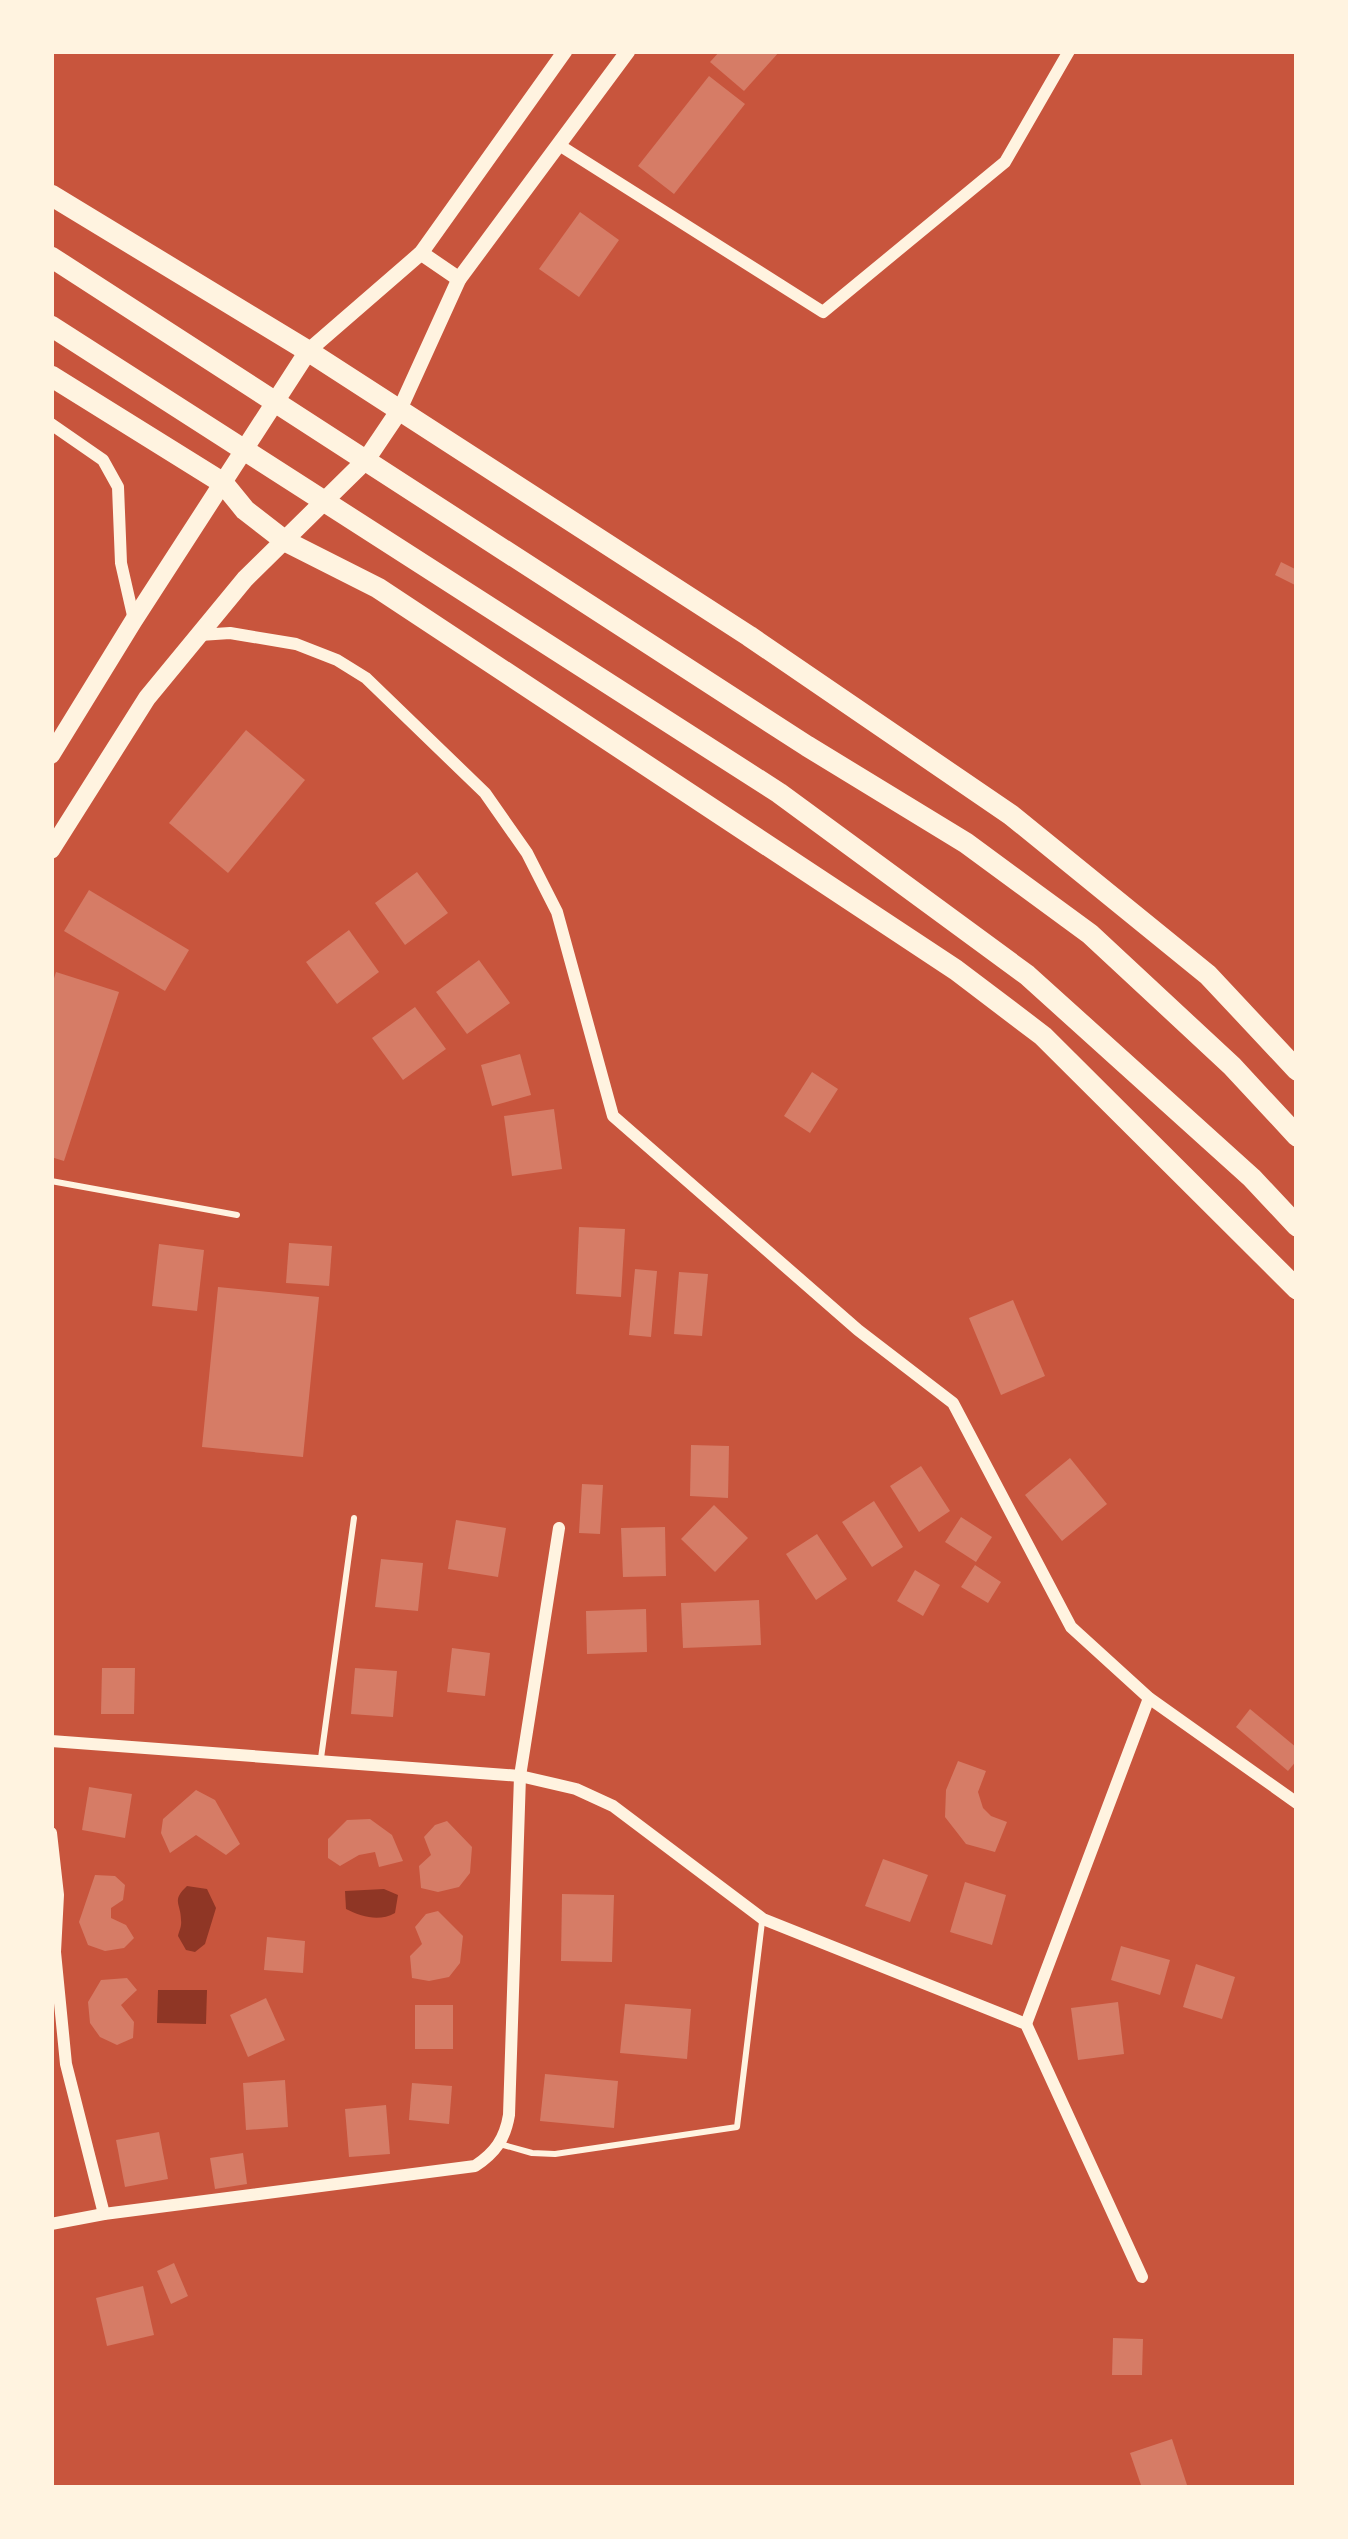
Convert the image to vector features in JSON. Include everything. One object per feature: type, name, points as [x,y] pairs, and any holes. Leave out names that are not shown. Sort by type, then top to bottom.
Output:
[{"type":"highway","points":[[51,195],[308,351],[749,636],[1011,815],[1208,975],[1297,1070]]},
{"type":"highway","points":[[51,257],[807,746],[966,843],[1090,934],[1232,1066],[1297,1136]]},
{"type":"highway","points":[[51,326],[778,793],[1027,975],[1252,1178],[1297,1226]]},
{"type":"highway","points":[[51,376],[223,483],[245,510],[285,541],[378,588],[956,970],[1043,1036],[1297,1289]]},
{"type":"main road","points":[[51,755],[308,351]]},
{"type":"main road","points":[[51,850],[147,698],[245,579],[366,460],[399,411]]},
{"type":"street","points":[[308,351],[421,253],[565,51]]},
{"type":"street","points":[[399,411],[459,279],[628,51]]},
{"type":"street","points":[[559,145],[823,312],[1005,162],[1070,51]]},
{"type":"street","points":[[421,253],[459,279]]},
{"type":"street","points":[[51,424],[103,460],[118,487],[121,563],[134,620]]},
{"type":"street","points":[[199,636],[230,633],[274,640],[337,660],[366,679],[485,793],[527,854],[557,912],[613,1116],[858,1330],[953,1403],[1072,1627],[1149,1698],[1297,1803]]},
{"type":"street","points":[[51,2224],[475,2166],[500,2144],[509,2115],[520,1776],[559,1528]]},
{"type":"street","points":[[1026,2024],[1149,1698]]},
{"type":"street","points":[[51,1741],[520,1776],[576,1789],[613,1806],[763,1918],[1026,2024],[1142,2277]]},
{"type":"street","points":[[51,1833],[55,1952],[66,2064],[104,2214]]},
{"type":"lane","points":[[51,1181],[237,1215]]},
{"type":"lane","points":[[320,1761],[354,1518]]},
{"type":"lane","points":[[500,2144],[555,2154],[737,2127],[763,1918]]},
{"type":"shaded area","points":[[187,1886],[207,1889],[216,1908],[205,1944],[195,1952],[186,1950],[178,1936],[178,1899]]},
{"type":"shaded area","points":[[384,1889],[398,1895],[395,1913],[370,1917],[346,1909],[345,1891]]},
{"type":"shaded area","points":[[158,1990],[207,1990],[206,2024],[157,2023]]},
{"type":"building","points":[[720,51],[780,51],[744,91],[710,62]]},
{"type":"building","points":[[709,76],[745,104],[674,194],[638,166]]},
{"type":"building","points":[[580,212],[619,240],[579,297],[539,269]]},
{"type":"building","points":[[1281,562],[1297,570],[1295,585],[1275,575]]},
{"type":"building","points":[[246,730],[305,780],[228,873],[169,823]]},
{"type":"building","points":[[417,872],[448,913],[405,945],[375,903]]},
{"type":"building","points":[[89,890],[189,950],[165,991],[64,931]]},
{"type":"building","points":[[349,930],[379,972],[337,1004],[306,962]]},
{"type":"building","points":[[479,960],[510,1003],[467,1034],[436,992]]},
{"type":"building","points":[[56,972],[119,992],[64,1161],[51,1157],[51,988]]},
{"type":"building","points":[[415,1007],[446,1049],[403,1080],[372,1038]]},
{"type":"building","points":[[520,1054],[531,1095],[492,1106],[481,1065]]},
{"type":"building","points":[[812,1072],[838,1089],[810,1133],[784,1116]]},
{"type":"building","points":[[554,1109],[562,1169],[512,1176],[504,1116]]},
{"type":"building","points":[[579,1227],[625,1229],[621,1297],[576,1294]]},
{"type":"building","points":[[289,1243],[332,1246],[329,1286],[286,1283]]},
{"type":"building","points":[[159,1244],[204,1250],[197,1311],[152,1306]]},
{"type":"building","points":[[635,1269],[657,1271],[651,1337],[629,1335]]},
{"type":"building","points":[[679,1272],[708,1274],[702,1336],[674,1334]]},
{"type":"building","points":[[218,1287],[319,1297],[303,1457],[202,1447]]},
{"type":"building","points":[[1013,1300],[1045,1376],[1001,1395],[969,1318]]},
{"type":"building","points":[[691,1445],[729,1446],[728,1498],[690,1496]]},
{"type":"building","points":[[1070,1458],[1107,1504],[1062,1541],[1025,1495]]},
{"type":"building","points":[[921,1466],[950,1511],[919,1532],[890,1486]]},
{"type":"building","points":[[582,1484],[603,1485],[600,1534],[579,1533]]},
{"type":"building","points":[[874,1501],[903,1547],[872,1567],[842,1522]]},
{"type":"building","points":[[714,1505],[748,1538],[715,1572],[681,1539]]},
{"type":"building","points":[[961,1517],[992,1537],[976,1562],[945,1542]]},
{"type":"building","points":[[456,1520],[506,1528],[498,1577],[448,1569]]},
{"type":"building","points":[[665,1527],[666,1576],[623,1577],[621,1528]]},
{"type":"building","points":[[817,1534],[847,1579],[816,1600],[786,1554]]},
{"type":"building","points":[[381,1559],[423,1563],[418,1611],[375,1607]]},
{"type":"building","points":[[975,1565],[1001,1582],[988,1603],[961,1587]]},
{"type":"building","points":[[915,1570],[940,1585],[923,1616],[897,1601]]},
{"type":"building","points":[[759,1600],[761,1645],[683,1648],[681,1603]]},
{"type":"building","points":[[646,1609],[647,1652],[587,1654],[586,1611]]},
{"type":"building","points":[[452,1648],[490,1653],[485,1696],[447,1692]]},
{"type":"building","points":[[102,1668],[135,1668],[134,1714],[101,1714]]},
{"type":"building","points":[[355,1668],[397,1671],[393,1717],[351,1714]]},
{"type":"building","points":[[1250,1709],[1297,1748],[1297,1760],[1288,1771],[1236,1727]]},
{"type":"building","points":[[958,1761],[986,1771],[978,1792],[983,1808],[1007,1822],[995,1852],[966,1844],[945,1817],[946,1790]]},
{"type":"building","points":[[89,1787],[132,1794],[125,1838],[82,1830]]},
{"type":"building","points":[[196,1790],[215,1800],[240,1844],[226,1855],[196,1835],[170,1853],[161,1833],[163,1819]]},
{"type":"building","points":[[370,1819],[392,1835],[403,1861],[379,1867],[375,1852],[340,1866],[328,1858],[328,1839],[347,1820]]},
{"type":"building","points":[[447,1821],[472,1847],[470,1873],[459,1887],[438,1892],[421,1888],[419,1866],[431,1855],[424,1837]]},
{"type":"building","points":[[883,1859],[928,1875],[910,1922],[865,1906]]},
{"type":"building","points":[[95,1875],[115,1876],[125,1885],[123,1900],[111,1908],[111,1918],[126,1925],[134,1938],[124,1948],[105,1951],[88,1945],[79,1922]]},
{"type":"building","points":[[965,1882],[1006,1895],[992,1945],[950,1932]]},
{"type":"building","points":[[562,1894],[614,1895],[612,1962],[561,1961]]},
{"type":"building","points":[[438,1911],[463,1936],[460,1963],[449,1977],[412,1978],[410,1956],[422,1944],[415,1927],[426,1914]]},
{"type":"building","points":[[267,1937],[305,1941],[303,1973],[264,1970]]},
{"type":"building","points":[[1121,1946],[1170,1960],[1160,1995],[1111,1980]]},
{"type":"building","points":[[1196,1964],[1235,1977],[1222,2019],[1183,2007]]},
{"type":"building","points":[[127,1978],[137,1990],[121,2005],[134,2022],[133,2038],[117,2045],[100,2037],[90,2023],[88,2002],[101,1980]]},
{"type":"building","points":[[266,1998],[285,2040],[248,2057],[230,2015]]},
{"type":"building","points":[[1118,2002],[1124,2054],[1078,2060],[1071,2008]]},
{"type":"building","points":[[625,2004],[691,2009],[687,2059],[620,2053]]},
{"type":"building","points":[[415,2005],[453,2005],[453,2049],[415,2049]]},
{"type":"building","points":[[545,2074],[618,2081],[614,2128],[540,2121]]},
{"type":"building","points":[[285,2080],[288,2127],[246,2130],[243,2083]]},
{"type":"building","points":[[412,2083],[452,2086],[449,2124],[409,2120]]},
{"type":"building","points":[[386,2105],[390,2154],[349,2157],[345,2109]]},
{"type":"building","points":[[159,2132],[168,2179],[125,2187],[116,2140]]},
{"type":"building","points":[[243,2153],[247,2184],[215,2189],[210,2158]]},
{"type":"building","points":[[174,2263],[188,2296],[171,2304],[157,2271]]},
{"type":"building","points":[[143,2286],[154,2335],[107,2346],[96,2298]]},
{"type":"building","points":[[1113,2338],[1143,2339],[1142,2375],[1112,2375]]},
{"type":"building","points":[[1172,2439],[1188,2488],[1142,2488],[1130,2453]]}]
